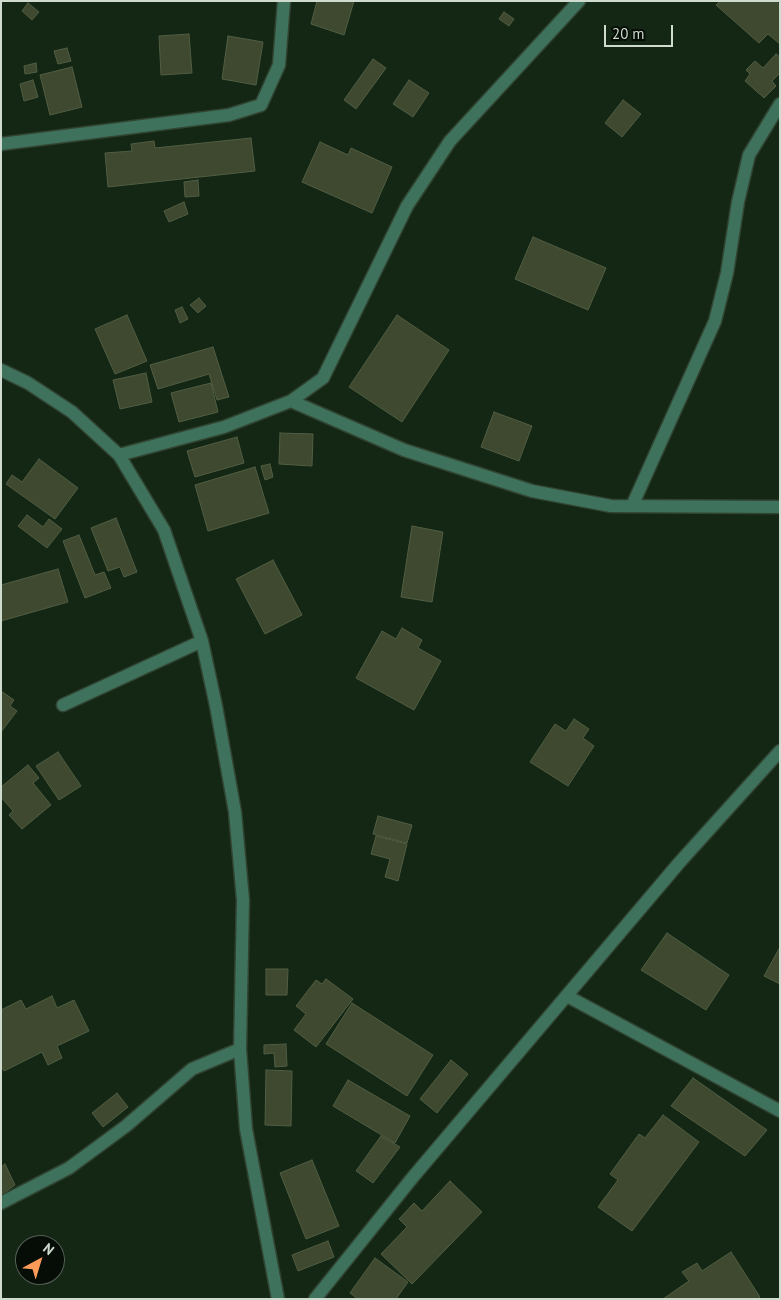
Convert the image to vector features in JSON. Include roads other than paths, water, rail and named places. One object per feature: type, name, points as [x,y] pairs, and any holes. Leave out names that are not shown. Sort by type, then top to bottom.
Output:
[{"type":"street","points":[[1,144],[229,114],[261,105],[279,65],[284,1]]},
{"type":"street","points":[[119,455],[224,427],[291,401],[323,378],[407,206],[450,141],[579,1]]},
{"type":"street","points":[[632,506],[715,320],[728,273],[738,202],[749,155],[780,104]]},
{"type":"street","points":[[1,370],[28,383],[72,412],[119,455],[164,530],[202,641],[235,812],[243,900],[240,1049],[246,1129],[278,1299]]},
{"type":"street","points":[[291,401],[404,450],[532,491],[611,506],[780,506]]},
{"type":"street","points":[[63,705],[202,641]]},
{"type":"street","points":[[315,1299],[414,1177],[679,863],[780,751]]},
{"type":"street","points":[[567,996],[780,1111]]},
{"type":"street","points":[[1,1203],[69,1168],[126,1126],[192,1069],[240,1049]]}]
